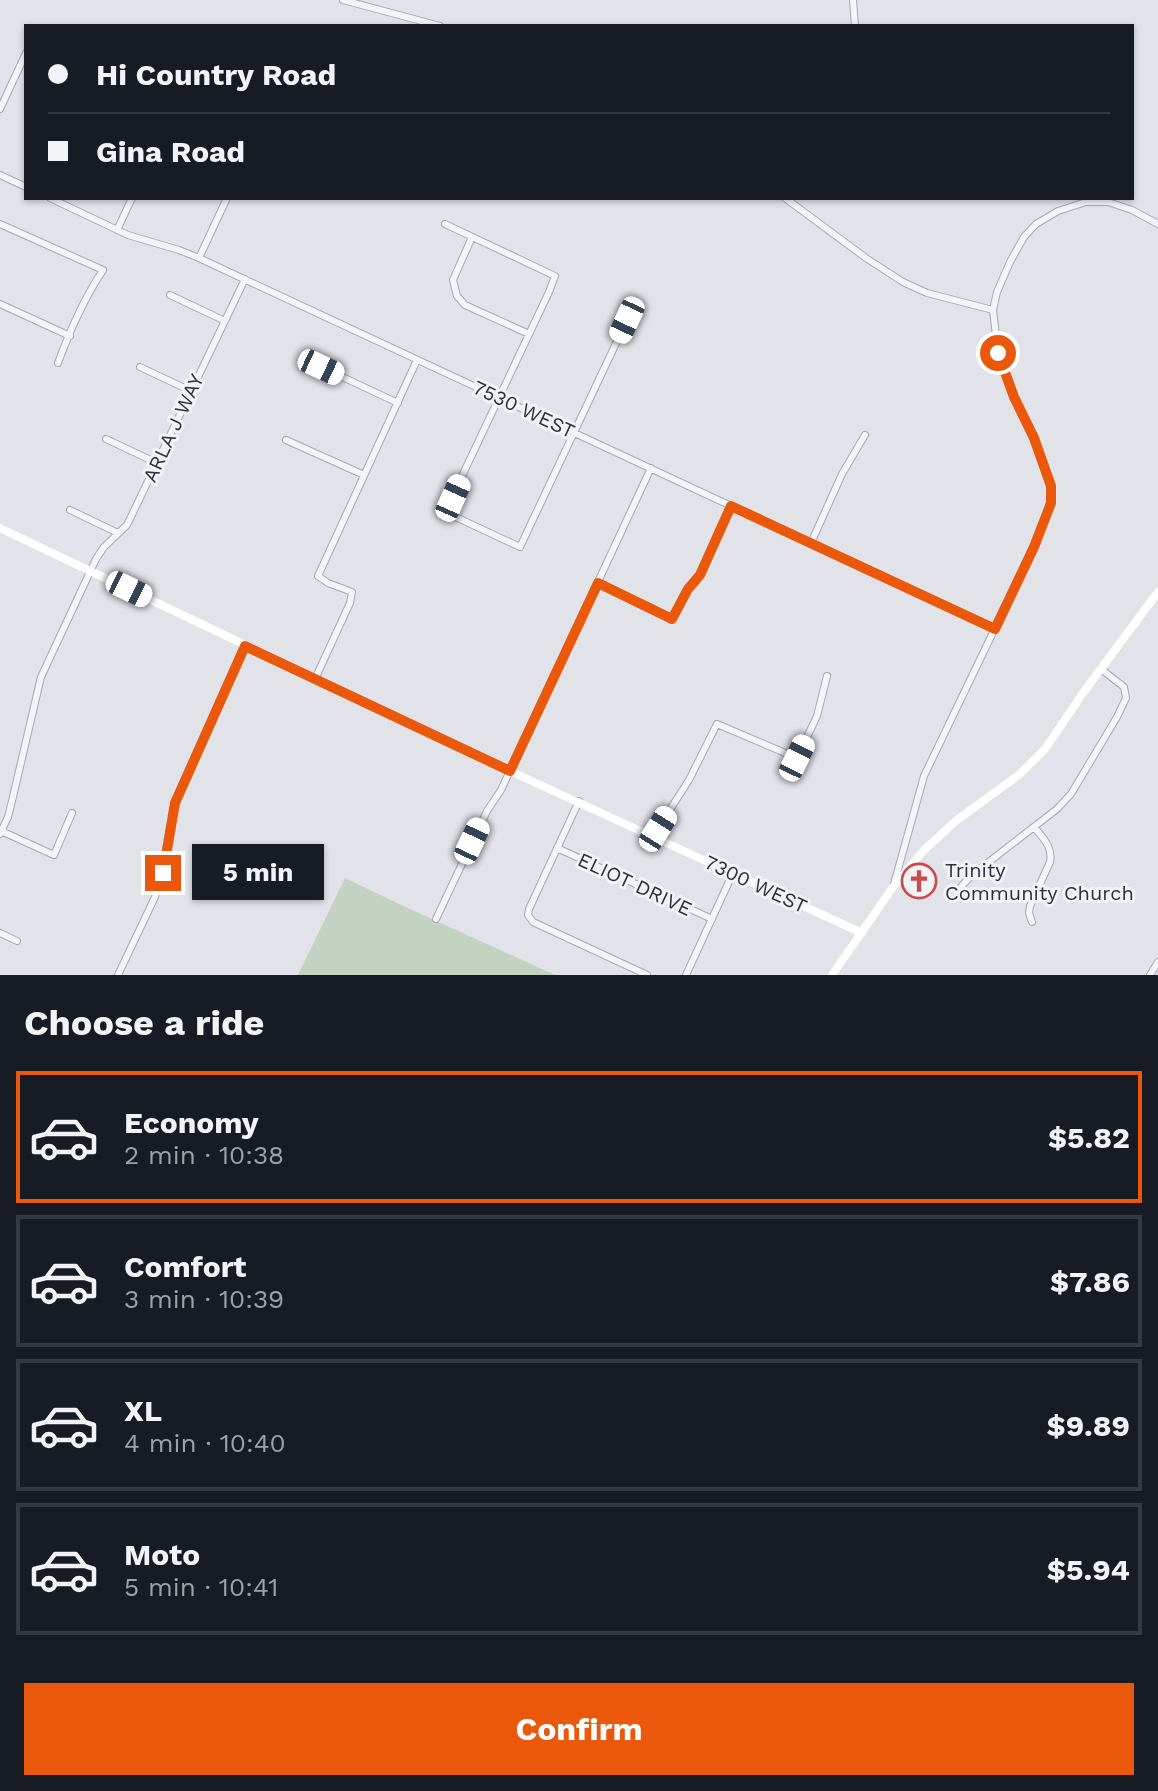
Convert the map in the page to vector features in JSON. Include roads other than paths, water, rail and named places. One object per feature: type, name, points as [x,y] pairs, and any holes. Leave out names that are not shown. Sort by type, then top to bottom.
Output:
[{"type":"street","points":[[343,0],[433,24]]},
{"type":"street","points":[[853,0],[855,24]]},
{"type":"street","points":[[0,109],[24,57]]},
{"type":"street","points":[[0,175],[24,186]]},
{"type":"street","name":"7530 WEST","points":[[54,200],[117,230],[199,258],[995,629]]},
{"type":"street","points":[[117,230],[131,200]]},
{"type":"street","points":[[199,258],[226,200]]},
{"type":"street","points":[[788,200],[903,282],[939,297],[993,310]]},
{"type":"street","points":[[893,887],[924,776],[1034,547],[1051,503],[1051,486],[998,353],[993,310],[997,292],[1024,237],[1036,224],[1058,211],[1086,202],[1108,202],[1158,224]]},
{"type":"street","points":[[0,224],[103,270],[58,363]]},
{"type":"street","points":[[445,224],[555,276],[445,512],[520,547],[627,320]]},
{"type":"street","points":[[472,237],[453,280],[457,296],[465,305],[529,334]]},
{"type":"street","name":"ARLA J WAY","points":[[1,832],[8,817],[41,677],[104,547],[127,525],[245,279]]},
{"type":"street","points":[[170,295],[225,321]]},
{"type":"street","points":[[0,304],[70,336]]},
{"type":"street","points":[[315,679],[350,603],[352,592],[318,576],[417,360]]},
{"type":"street","points":[[140,367],[191,391]]},
{"type":"street","points":[[321,367],[398,403]]},
{"type":"street","points":[[811,543],[842,474],[865,435]]},
{"type":"street","points":[[106,439],[157,463]]},
{"type":"street","points":[[286,440],[364,475]]},
{"type":"street","points":[[436,919],[487,811],[500,793],[651,468]]},
{"type":"street","points":[[598,583],[672,619],[688,589],[700,575],[731,506]]},
{"type":"street","points":[[70,510],[118,533]]},
{"type":"street","name":"7300 WEST","points":[[0,528],[510,771],[862,933]]},
{"type":"street","points":[[832,975],[916,859],[944,831],[1037,758],[1158,592]]},
{"type":"street","points":[[118,975],[163,873],[175,803],[245,646]]},
{"type":"street","points":[[959,889],[1071,794],[1126,698],[1124,687],[1101,669]]},
{"type":"street","points":[[653,836],[689,780],[717,724],[797,758],[817,716],[827,676]]},
{"type":"street","points":[[579,801],[529,909],[529,918],[647,975]]},
{"type":"street","points":[[1,832],[54,855],[72,813]]},
{"type":"street","points":[[1032,922],[1030,906],[1051,855],[1034,827]]},
{"type":"street","name":"ELIOT DRIVE","points":[[557,848],[712,919]]},
{"type":"street","points":[[686,975],[733,873]]},
{"type":"street","points":[[0,933],[17,941]]},
{"type":"street","points":[[1150,975],[1158,962]]},
{"type":"place","name":"Trinity Community Church","points":[[919,881]]}]
